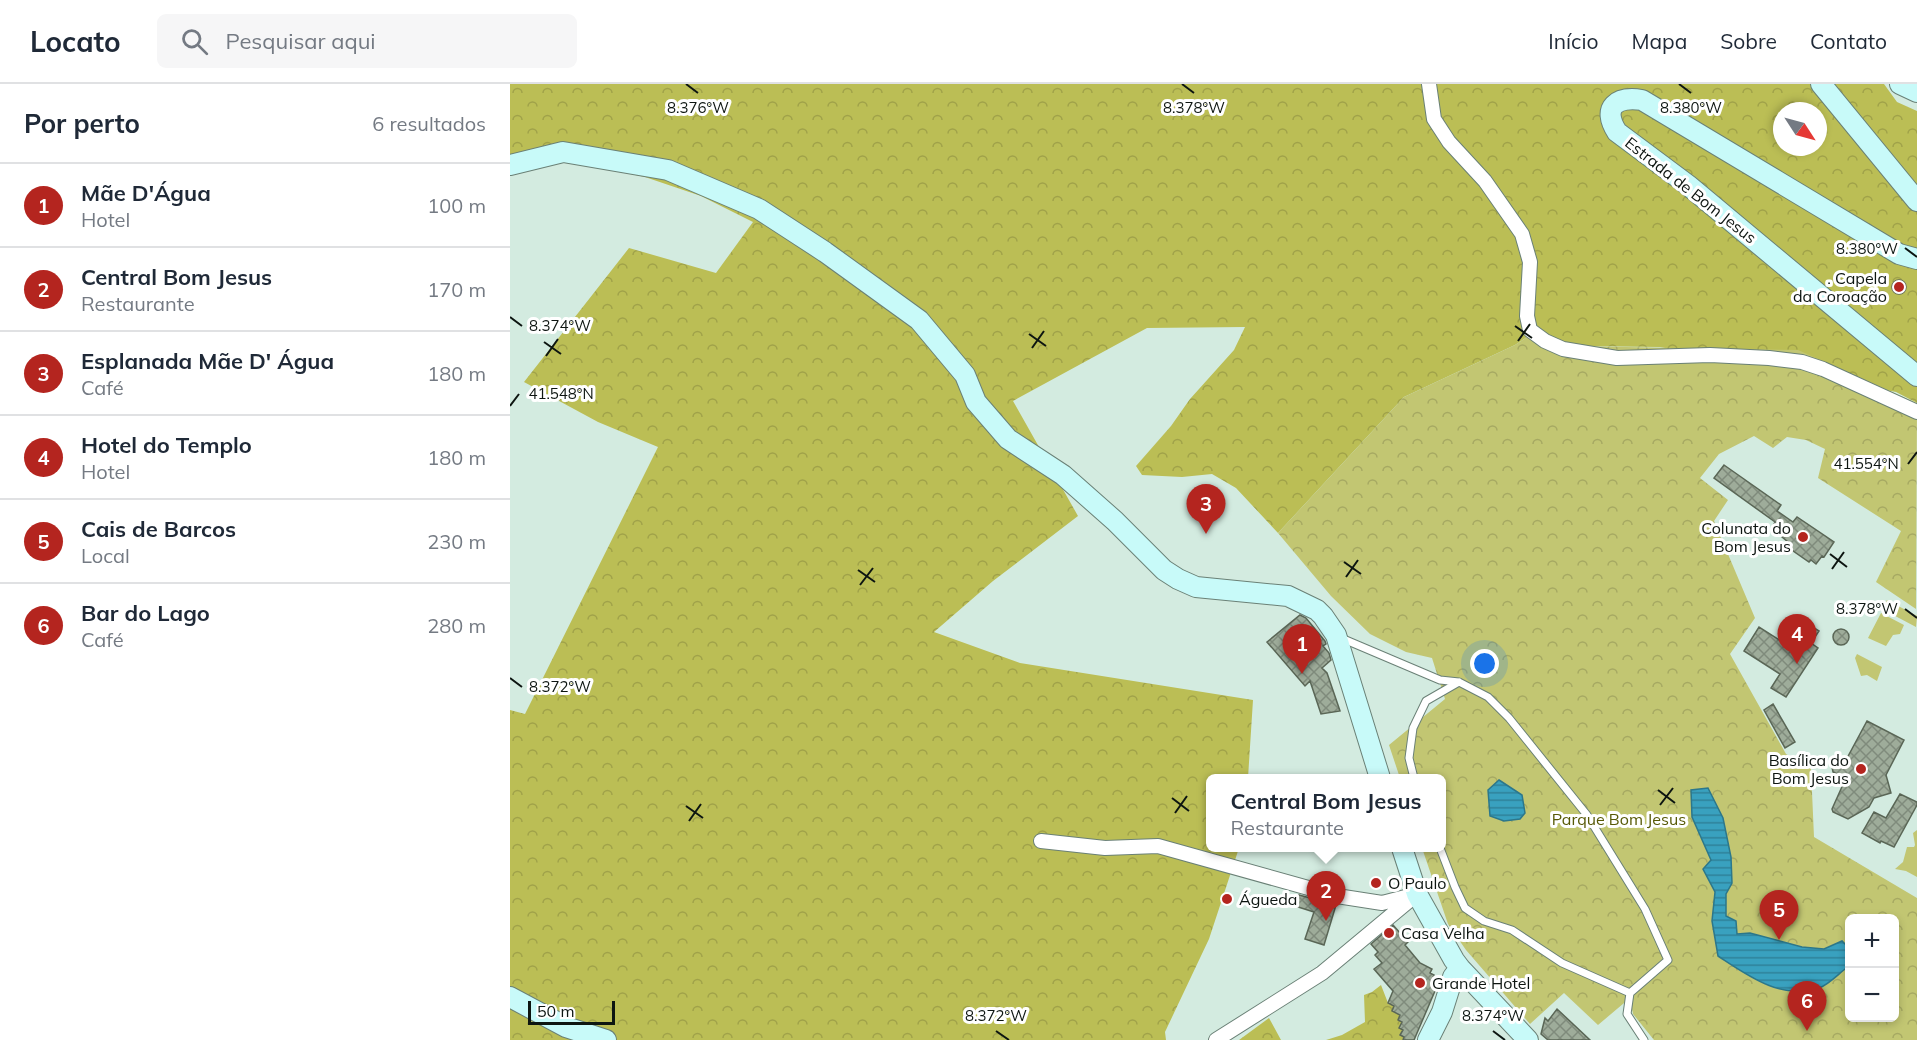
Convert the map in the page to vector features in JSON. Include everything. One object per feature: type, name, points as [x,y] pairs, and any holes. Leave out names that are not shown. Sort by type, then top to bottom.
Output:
[{"type":"main road","points":[[1821,84],[1917,201]]},
{"type":"main road","points":[[1900,84],[1917,92]]},
{"type":"main road","name":"Estrada de Bom Jesus","points":[[1917,260],[1899,254],[1848,225],[1642,100],[1632,98],[1619,101],[1613,106],[1610,113],[1611,123],[1617,132],[1688,185],[1917,375]]},
{"type":"main road","points":[[510,165],[563,152],[668,170],[759,208],[825,252],[919,320],[965,375],[976,402],[1008,439],[1063,476],[1115,520],[1164,570],[1196,587],[1288,596],[1317,610],[1336,635],[1379,774]]},
{"type":"main road","points":[[1403,852],[1417,894],[1460,968],[1528,1040]]},
{"type":"main road","points":[[1428,1040],[1442,1012],[1453,977],[1460,968]]},
{"type":"main road","points":[[510,996],[566,1027],[606,1040]]},
{"type":"street","points":[[1429,84],[1434,119],[1449,142],[1485,181],[1522,234],[1530,261],[1527,316],[1530,330],[1545,341],[1563,349],[1617,358],[1710,355],[1802,362],[1823,369],[1917,412]]},
{"type":"street","points":[[1041,841],[1105,848],[1158,846],[1337,896],[1382,903],[1417,894]]},
{"type":"street","points":[[1216,1040],[1322,973],[1417,894]]},
{"type":"lane","points":[[1336,635],[1440,680],[1459,682],[1488,697],[1530,744],[1587,815],[1645,909],[1668,960],[1630,993],[1627,1014],[1644,1040]]},
{"type":"lane","points":[[1413,774],[1409,758],[1413,728],[1426,701],[1459,682]]},
{"type":"lane","points":[[1442,852],[1465,908],[1484,921],[1512,930],[1562,963],[1630,993]]},
{"type":"green space","points":[[510,84],[1884,84],[1897,102],[1917,111],[1917,403],[1896,392],[1660,347],[1570,346],[1536,331],[1515,345],[1404,397],[1278,533],[1236,488],[1212,474],[1182,477],[1142,475],[1136,466],[1171,426],[1190,399],[1234,350],[1245,327],[1147,328],[1013,401],[1078,516],[993,581],[934,632],[1020,663],[1253,700],[1248,774],[1206,774],[1206,852],[1238,852],[1209,939],[1165,1032],[1166,1040],[510,1040],[510,710],[525,714],[658,447],[598,422],[524,382],[629,248],[716,273],[753,222],[701,196],[645,177],[569,161],[510,174]]},
{"type":"green space","name":"Parque Bom Jesus","points":[[1536,331],[1570,346],[1798,350],[1917,403],[1916,609],[1876,582],[1901,531],[1818,478],[1825,449],[1806,440],[1787,437],[1773,448],[1754,436],[1719,454],[1700,478],[1728,500],[1714,521],[1755,618],[1730,654],[1786,754],[1811,769],[1814,837],[1917,898],[1917,1040],[1654,1040],[1633,1014],[1630,998],[1598,1025],[1564,993],[1530,1024],[1466,950],[1448,924],[1423,852],[1446,852],[1446,774],[1399,774],[1389,745],[1445,699],[1432,658],[1406,652],[1370,634],[1331,596],[1278,533],[1404,397],[1515,345]]},
{"type":"green space","points":[[1887,600],[1917,616],[1916,627],[1882,609]]},
{"type":"green space","points":[[1881,613],[1904,625],[1900,634],[1893,635],[1886,646],[1868,638]]},
{"type":"green space","points":[[1857,654],[1882,667],[1877,681],[1867,675],[1861,676],[1855,658]]},
{"type":"green space","points":[[1917,830],[1917,877],[1906,871],[1895,869],[1903,862],[1907,847],[1914,847],[1913,833]]},
{"type":"green space","points":[[1381,985],[1388,1003],[1394,1006],[1392,1011],[1400,1015],[1398,1019],[1402,1022],[1399,1028],[1403,1030],[1400,1035],[1404,1037],[1403,1040],[1326,1040],[1342,1035],[1365,1022],[1364,995]]},
{"type":"green space","points":[[1269,1018],[1281,1040],[1239,1040]]},
{"type":"water","points":[[1499,780],[1522,795],[1525,813],[1520,819],[1504,821],[1490,816],[1488,790]]},
{"type":"water","points":[[1708,788],[1723,818],[1731,857],[1732,883],[1726,894],[1726,916],[1736,921],[1737,934],[1750,933],[1802,947],[1824,949],[1842,941],[1845,944],[1845,969],[1831,981],[1819,988],[1805,991],[1778,989],[1753,978],[1718,956],[1712,921],[1715,892],[1703,869],[1711,860],[1692,817],[1691,790]]},
{"type":"building","name":". Capela da Coroação","points":[[1899,280],[1904,282],[1906,287],[1904,292],[1899,294],[1894,292],[1892,287],[1894,282]]},
{"type":"building","points":[[1724,465],[1781,505],[1777,511],[1793,522],[1797,517],[1834,542],[1824,557],[1822,556],[1816,564],[1811,560],[1809,562],[1786,546],[1788,542],[1782,537],[1785,534],[1773,526],[1775,522],[1714,478]]},
{"type":"building","points":[[1300,615],[1306,618],[1325,641],[1326,644],[1323,646],[1331,660],[1322,668],[1327,673],[1340,711],[1321,714],[1310,681],[1305,686],[1267,642]]},
{"type":"building","points":[[1797,617],[1819,631],[1811,643],[1818,648],[1786,697],[1771,688],[1780,674],[1744,651],[1759,627],[1781,641]]},
{"type":"building","points":[[1838,629],[1844,629],[1849,637],[1847,643],[1838,645],[1833,640],[1833,634]]},
{"type":"building","points":[[1773,704],[1795,742],[1785,748],[1764,710]]},
{"type":"building","name":"Basílica do Bom Jesus","points":[[1867,721],[1904,740],[1886,775],[1891,793],[1874,798],[1869,807],[1848,819],[1833,812],[1832,809],[1845,780],[1833,772],[1832,767],[1836,759],[1841,757],[1846,760]]},
{"type":"building","points":[[1900,794],[1917,802],[1917,805],[1894,847],[1881,841],[1880,843],[1862,833],[1874,812],[1886,818]]},
{"type":"building","points":[[1299,895],[1336,905],[1324,945],[1305,939],[1314,912],[1295,906]]},
{"type":"building","name":"Grande Hotel","points":[[1393,925],[1408,942],[1405,945],[1420,963],[1432,969],[1430,973],[1434,975],[1431,981],[1438,984],[1414,1040],[1403,1040],[1404,1037],[1400,1035],[1403,1030],[1399,1028],[1402,1022],[1398,1020],[1400,1015],[1392,1011],[1394,1006],[1388,1003],[1393,991],[1374,969],[1382,963],[1375,955],[1378,952],[1371,944]]},
{"type":"building","points":[[1557,1009],[1590,1040],[1548,1040],[1541,1034],[1545,1018],[1548,1021]]},
{"type":"place","name":". Capela da Coroação","points":[[1899,287]]},
{"type":"place","name":"Esplanada Mãe D' Água","points":[[1206,534]]},
{"type":"place","name":"Colunata do Bom Jesus","points":[[1803,537]]},
{"type":"place","name":"Hotel do Templo","points":[[1797,664]]},
{"type":"place","name":"Mãe D'Água","points":[[1302,674]]},
{"type":"place","name":"Basílica do Bom Jesus","points":[[1861,769]]},
{"type":"place","name":"O Paulo","points":[[1376,883]]},
{"type":"place","name":"Águeda","points":[[1227,899]]},
{"type":"place","name":"Central Bom Jesus","points":[[1326,921]]},
{"type":"place","name":"Casa Velha","points":[[1389,933]]},
{"type":"place","name":"Cais de Barcos","points":[[1779,940]]},
{"type":"place","name":"Grande Hotel","points":[[1420,983]]},
{"type":"place","name":"Bar do Lago","points":[[1807,1031]]}]
